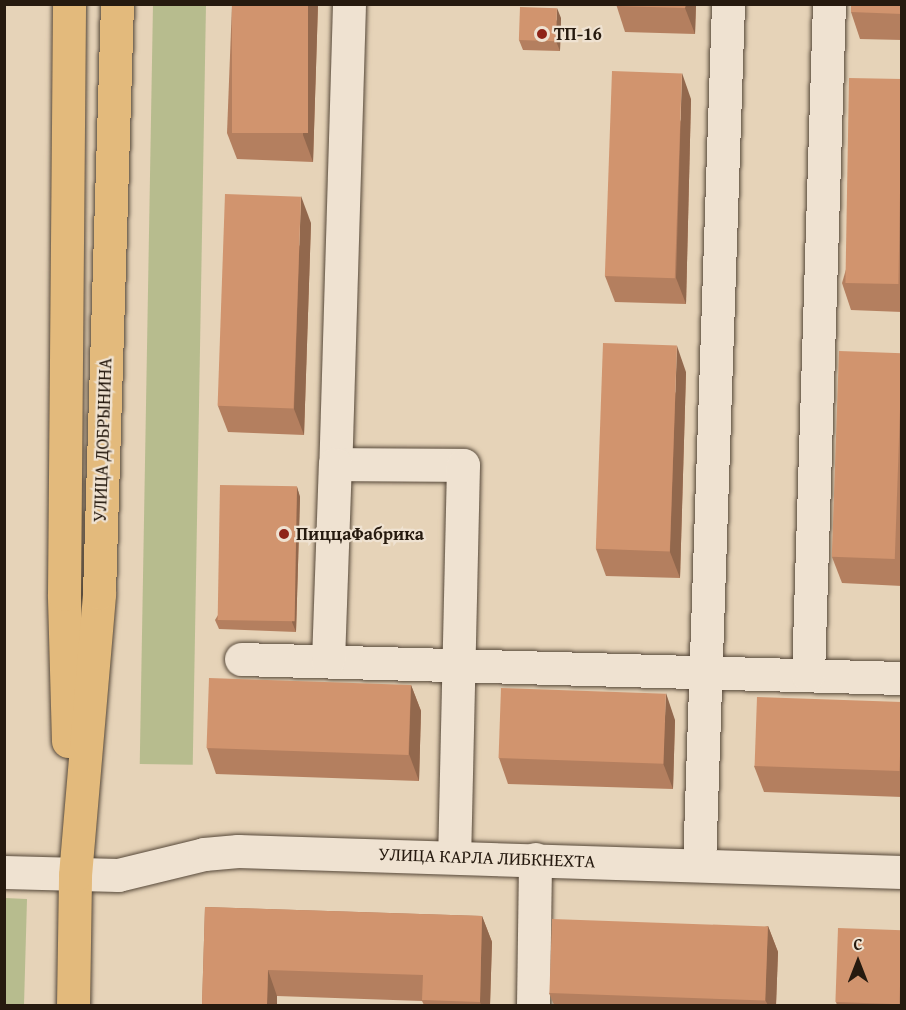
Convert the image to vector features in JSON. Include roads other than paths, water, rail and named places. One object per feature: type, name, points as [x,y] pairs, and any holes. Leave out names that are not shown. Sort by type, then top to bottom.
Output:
[{"type":"main road","name":"УЛИЦА ДОБРЫНИНА","points":[[69,4],[63,594],[75,875],[74,1005]]},
{"type":"main road","name":"УЛИЦА ДОБРЫНИНА","points":[[75,875],[99,593],[117,4]]},
{"type":"street","points":[[328,662],[349,4]]},
{"type":"street","points":[[699,865],[728,4]]},
{"type":"street","points":[[808,675],[829,4]]},
{"type":"street","points":[[335,464],[463,465],[454,857]]},
{"type":"street","points":[[241,659],[902,678]]},
{"type":"street","name":"УЛИЦА КАРЛА ЛИБКНЕХТА","points":[[4,872],[118,875],[204,854],[238,851],[902,872]]},
{"type":"street","points":[[533,1005],[535,859]]},
{"type":"place","name":"ТП-16","points":[[542,34]]},
{"type":"place","name":"ПиццаФабрика","points":[[284,534]]}]
